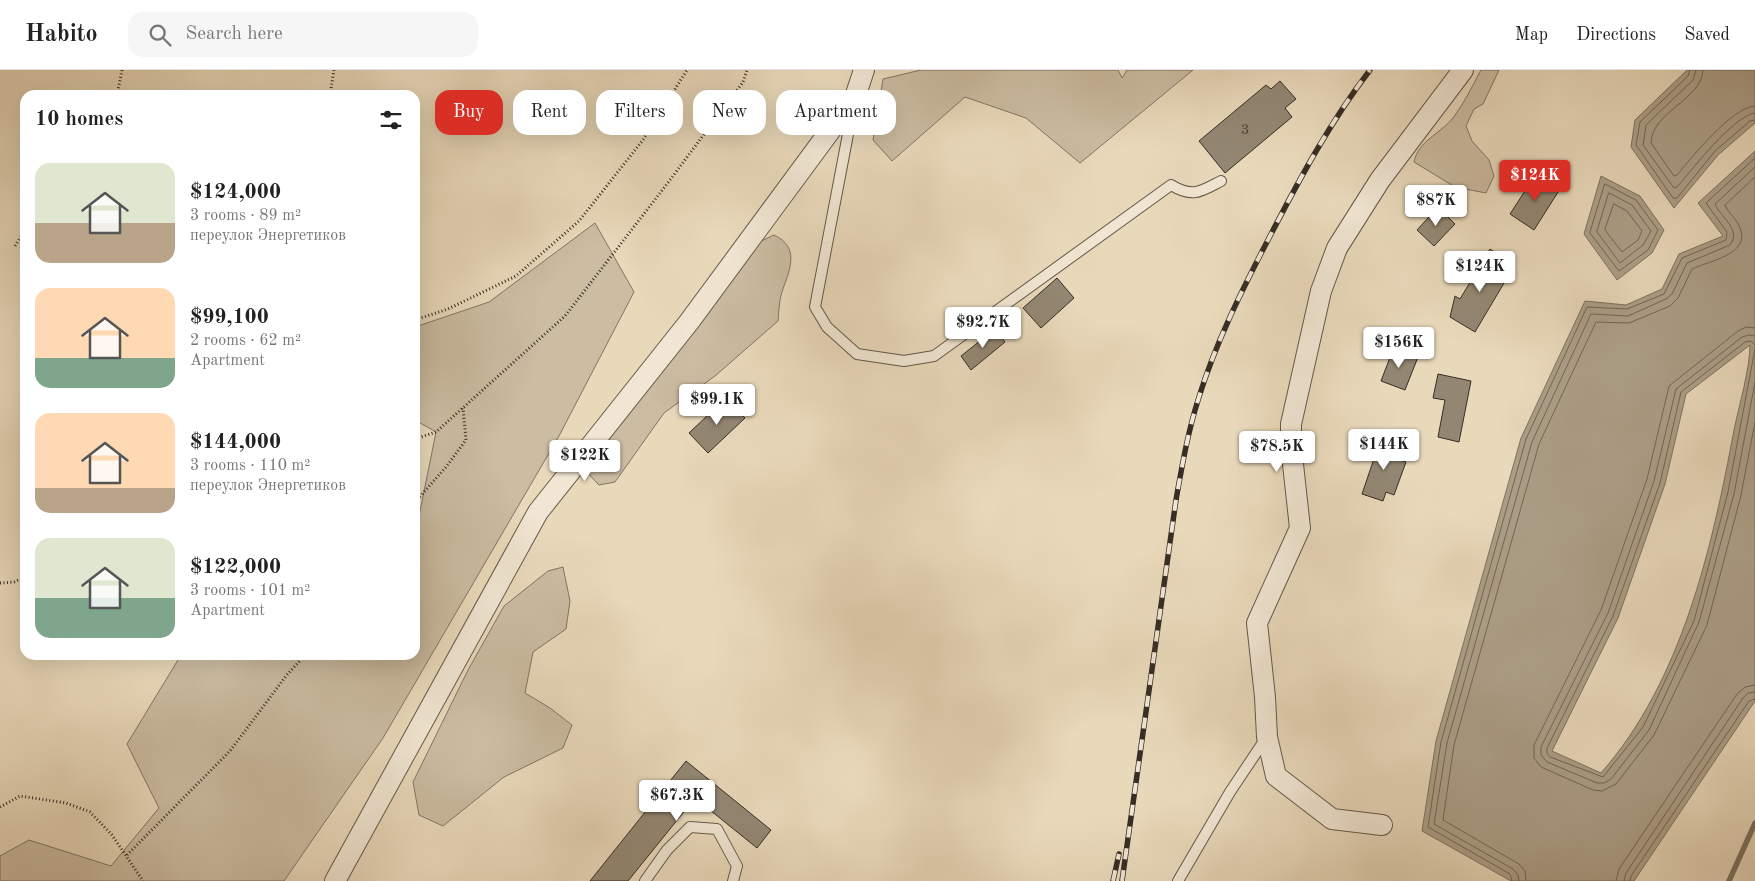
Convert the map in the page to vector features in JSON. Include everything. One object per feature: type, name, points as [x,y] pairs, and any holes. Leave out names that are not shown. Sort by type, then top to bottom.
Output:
[{"type":"street","points":[[857,90],[864,70]]},
{"type":"street","points":[[1382,825],[1332,819],[1276,776],[1266,738],[1266,697],[1257,623],[1300,528],[1291,446],[1291,424],[1321,291],[1337,248],[1386,173],[1463,70]]},
{"type":"street","points":[[335,881],[538,512],[689,322],[827,135]]},
{"type":"lane","points":[[848,135],[815,308],[827,327],[857,354],[904,362],[934,356],[1171,184],[1182,191],[1198,194],[1222,181]]},
{"type":"lane","points":[[1178,881],[1230,792],[1266,738]]},
{"type":"lane","points":[[645,881],[667,850],[690,827],[717,829],[737,866],[733,881]]},
{"type":"path","points":[[118,90],[122,70]]},
{"type":"path","points":[[331,90],[334,70]]},
{"type":"path","points":[[420,318],[448,310],[516,276],[579,221],[643,140],[687,70]]},
{"type":"path","points":[[420,437],[436,432],[565,316],[743,82],[747,70]]},
{"type":"path","points":[[15,246],[20,238]]},
{"type":"path","points":[[420,496],[446,467],[466,440],[463,408]]},
{"type":"path","points":[[0,583],[14,582],[20,579]]},
{"type":"path","points":[[127,855],[230,751],[286,676],[300,660]]},
{"type":"path","points":[[0,807],[20,796],[66,802],[90,812],[112,835],[143,881]]},
{"type":"shaded area","points":[[921,70],[1118,70],[1122,78],[1127,70],[1193,70],[1080,163],[1026,118],[965,97],[892,161],[873,140],[874,135],[896,135],[896,90],[881,90],[883,79]]},
{"type":"shaded area","points":[[1481,70],[1499,70],[1483,104],[1474,109],[1466,126],[1472,141],[1489,160],[1494,176],[1486,193],[1455,187],[1414,162],[1416,155],[1425,143],[1453,118]]},
{"type":"shaded area","points":[[595,223],[634,292],[559,436],[383,738],[284,881],[0,881],[0,856],[29,840],[111,866],[159,808],[127,744],[178,660],[420,660],[420,511],[436,432],[420,423],[420,325],[489,302]]},
{"type":"shaded area","points":[[774,235],[787,246],[791,259],[779,305],[778,321],[715,376],[664,413],[615,482],[599,485],[583,468],[757,243]]},
{"type":"shaded area","points":[[563,567],[570,601],[566,629],[533,652],[525,693],[550,708],[572,725],[563,748],[504,777],[443,826],[419,815],[413,782],[468,670],[504,606],[548,571]]},
{"type":"water","points":[[1687,70],[1755,70],[1755,123],[1718,155],[1674,208],[1631,147],[1635,120]]},
{"type":"water","points":[[1755,151],[1755,701],[1634,881],[1511,881],[1422,831],[1436,741],[1521,438],[1585,301],[1626,305],[1662,289],[1679,254],[1723,236],[1698,203]],"holes":[[[1750,345],[1750,354],[1715,520],[1704,566],[1690,611],[1673,655],[1653,697],[1629,737],[1601,773],[1552,751],[1618,618],[1665,484],[1686,394]]]},
{"type":"water","points":[[1601,176],[1640,196],[1664,230],[1652,253],[1617,280],[1584,234]]},
{"type":"building","points":[[1280,81],[1296,99],[1285,108],[1292,117],[1225,173],[1199,141],[1266,85],[1271,89]]},
{"type":"building","points":[[1536,174],[1560,189],[1534,230],[1510,214]]},
{"type":"building","points":[[1438,207],[1455,224],[1434,246],[1417,230]]},
{"type":"building","points":[[1490,249],[1502,257],[1497,266],[1510,273],[1475,332],[1450,317],[1455,296],[1460,299]]},
{"type":"building","points":[[1057,278],[1074,298],[1041,328],[1023,308]]},
{"type":"building","points":[[995,329],[1005,342],[971,370],[961,356]]},
{"type":"building","points":[[1394,347],[1418,357],[1405,390],[1381,381]]},
{"type":"building","points":[[1438,374],[1471,381],[1459,442],[1438,437],[1445,400],[1433,398]]},
{"type":"building","points":[[726,398],[745,418],[708,453],[689,433]]},
{"type":"building","points":[[1381,438],[1399,444],[1394,458],[1406,462],[1394,495],[1386,492],[1383,501],[1362,494]]},
{"type":"building","points":[[686,761],[771,830],[757,848],[695,798],[628,881],[590,881]]},
{"type":"waterway","points":[[1729,881],[1755,823]]},
{"type":"railway","points":[[1122,881],[1176,500],[1195,410],[1213,356],[1230,316],[1280,216],[1328,131],[1370,70]]},
{"type":"railway","points":[[1113,881],[1119,854]]}]
